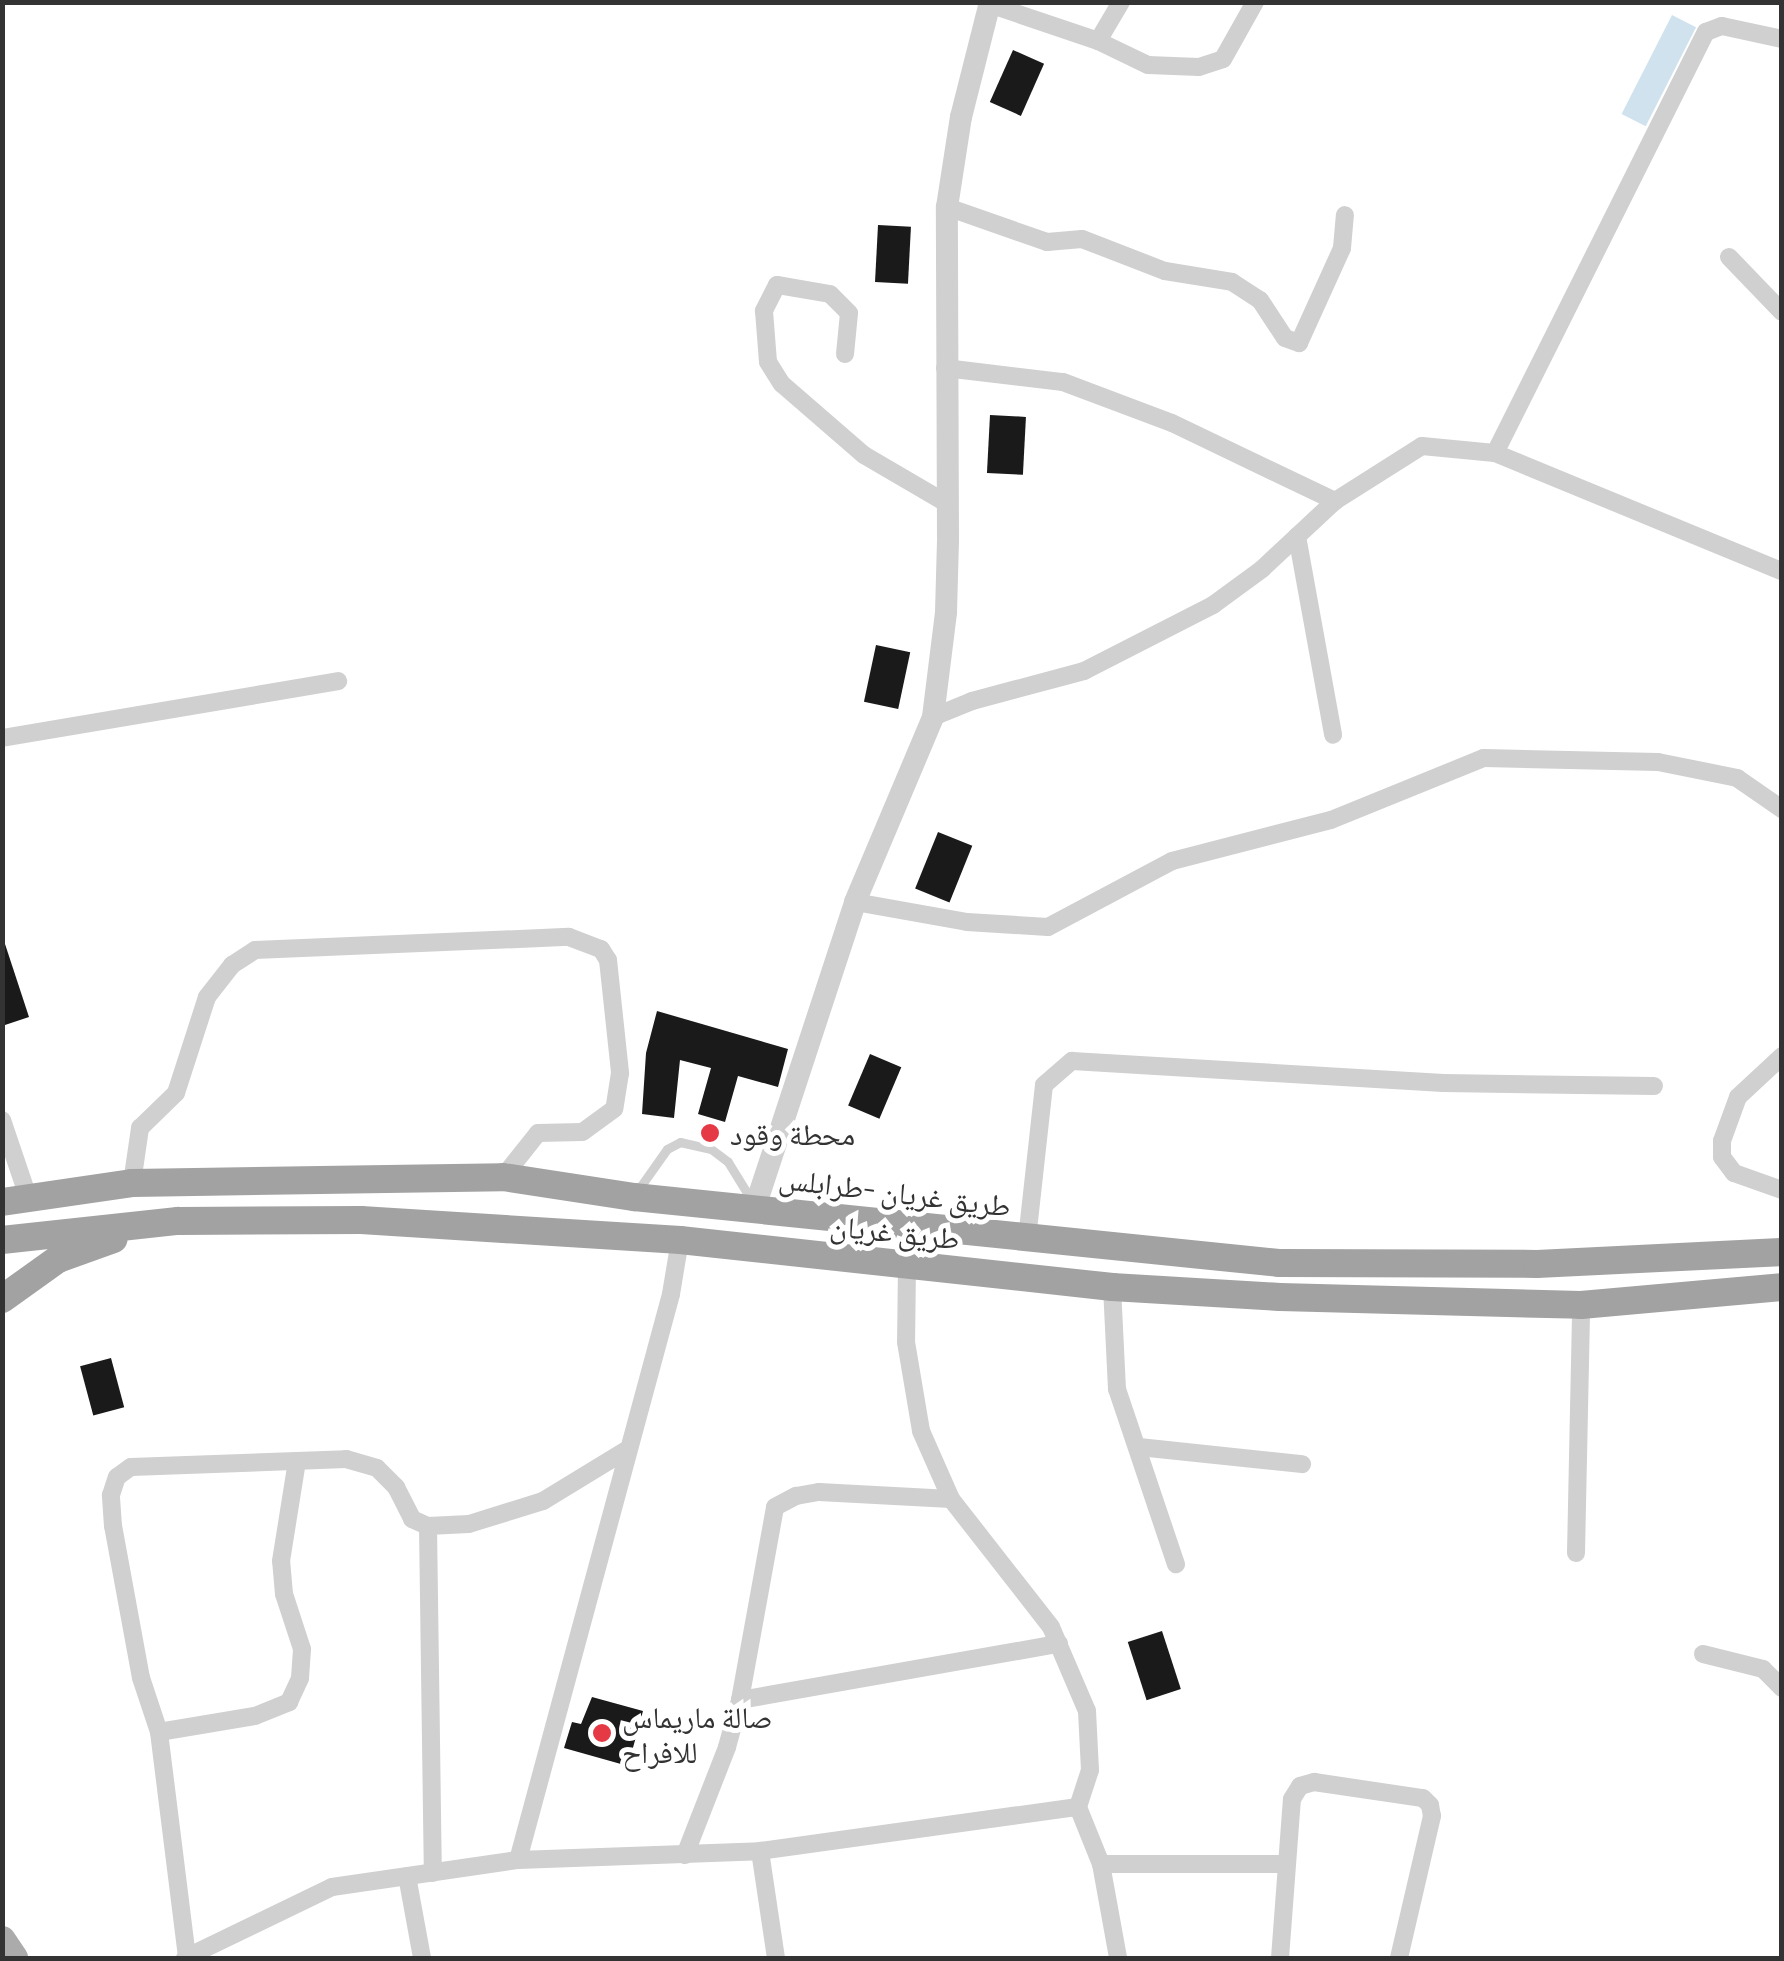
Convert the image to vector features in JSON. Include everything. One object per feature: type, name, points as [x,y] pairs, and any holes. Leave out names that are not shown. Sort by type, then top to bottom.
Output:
[{"type":"highway","name":"طريق غريان -طرابلس","points":[[15,1199],[132,1183],[503,1177],[634,1196],[1279,1263],[1536,1264],[1782,1252]]},
{"type":"highway","name":"طريق غريان","points":[[2,1240],[178,1221],[362,1220],[680,1240],[1112,1288],[1581,1305],[1782,1287]]},
{"type":"highway","points":[[2,1300],[58,1258],[178,1221]]},
{"type":"main road","points":[[2,1940],[14,1958]]},
{"type":"street","points":[[1098,41],[1121,2]]},
{"type":"street","points":[[755,1206],[855,902],[933,717],[946,612],[947,207],[961,117],[990,3],[1098,41],[1148,65],[1213,65],[1222,59],[1256,2]]},
{"type":"street","points":[[1495,453],[1706,32],[1722,26],[1782,39]]},
{"type":"street","points":[[947,207],[1047,242],[1082,239],[1165,271],[1232,282],[1260,300],[1282,334],[1295,343],[1306,336],[1342,248],[1345,215]]},
{"type":"street","points":[[1729,258],[1782,312]]},
{"type":"street","points":[[845,354],[848,313],[830,294],[777,285],[764,311],[768,362],[782,384],[864,455],[946,503]]},
{"type":"street","points":[[945,368],[1064,382],[1172,422],[1335,501]]},
{"type":"street","points":[[933,717],[972,701],[1084,671],[1213,605],[1262,569],[1335,501],[1422,446],[1495,453],[1782,570]]},
{"type":"street","points":[[1297,536],[1333,735]]},
{"type":"street","points":[[2,738],[338,681]]},
{"type":"street","points":[[855,902],[967,922],[1048,928],[1172,860],[1331,820],[1484,758],[1658,762],[1737,778],[1782,809]]},
{"type":"street","points":[[132,1183],[140,1128],[176,1093],[207,997],[232,965],[255,950],[569,938],[601,949],[608,960],[620,1073],[614,1109],[582,1132],[538,1133],[503,1177]]},
{"type":"street","points":[[1782,1056],[1738,1097],[1722,1141],[1722,1157],[1734,1173],[1782,1190]]},
{"type":"street","points":[[1027,1239],[1044,1085],[1072,1061],[1443,1083],[1654,1086]]},
{"type":"street","points":[[2,1120],[15,1199]]},
{"type":"street","points":[[518,1860],[593,1588],[625,1450],[671,1294],[680,1240]]},
{"type":"street","points":[[907,1265],[906,1342],[922,1431],[951,1499],[1027,1594],[1058,1644],[1087,1710],[1090,1770],[1078,1807],[1101,1864],[1118,1958]]},
{"type":"street","points":[[1112,1288],[1117,1389],[1176,1564]]},
{"type":"street","points":[[1576,1554],[1581,1305]]},
{"type":"street","points":[[1139,1447],[1302,1464]]},
{"type":"street","points":[[625,1450],[543,1501],[469,1524],[428,1526],[412,1518],[396,1487],[376,1468],[346,1459],[131,1467],[117,1476],[111,1496],[112,1526],[141,1678],[159,1732],[186,1958],[332,1887],[518,1860],[760,1851],[1078,1807]]},
{"type":"street","points":[[159,1732],[255,1716],[288,1702],[300,1678],[302,1650],[284,1594],[280,1560],[297,1461]]},
{"type":"street","points":[[685,1855],[728,1747],[775,1507],[796,1496],[820,1492],[951,1499]]},
{"type":"street","points":[[428,1526],[433,1872]]},
{"type":"street","points":[[740,1700],[1058,1644]]},
{"type":"street","points":[[1703,1654],[1763,1669],[1782,1688]]},
{"type":"street","points":[[1280,1958],[1284,1864],[1292,1799],[1300,1786],[1314,1782],[1423,1798],[1432,1816],[1399,1958]]},
{"type":"street","points":[[760,1851],[776,1958]]},
{"type":"street","points":[[1101,1864],[1284,1864]]},
{"type":"street","points":[[407,1876],[422,1958]]},
{"type":"lane","points":[[634,1196],[667,1148],[680,1142],[711,1149],[728,1162],[755,1206]]},
{"type":"water","points":[[1672,15],[1696,27],[1646,126],[1622,114]]},
{"type":"building","points":[[1013,50],[1044,64],[1021,116],[990,102]]},
{"type":"building","points":[[878,225],[911,227],[908,284],[875,282]]},
{"type":"building","points":[[990,415],[1026,417],[1023,475],[987,473]]},
{"type":"building","points":[[876,645],[910,652],[898,709],[864,702]]},
{"type":"building","points":[[938,832],[972,846],[949,902],[915,889]]},
{"type":"building","points":[[5,944],[29,1017],[2,1026],[2,945]]},
{"type":"building","points":[[657,1011],[788,1049],[778,1087],[738,1076],[725,1122],[698,1114],[711,1068],[680,1060],[674,1118],[642,1114],[646,1053]]},
{"type":"building","points":[[870,1054],[901,1067],[879,1119],[848,1106]]},
{"type":"building","points":[[111,1358],[124,1407],[93,1416],[80,1366]]},
{"type":"building","points":[[1162,1631],[1181,1689],[1147,1700],[1128,1642]]},
{"type":"building","points":[[592,1697],[643,1711],[628,1766],[564,1748],[572,1722],[581,1724]]},
{"type":"place","name":"محطة وقود","points":[[710,1133]]},
{"type":"place","name":"صالة ماريماس للافراح","points":[[602,1733]]}]
